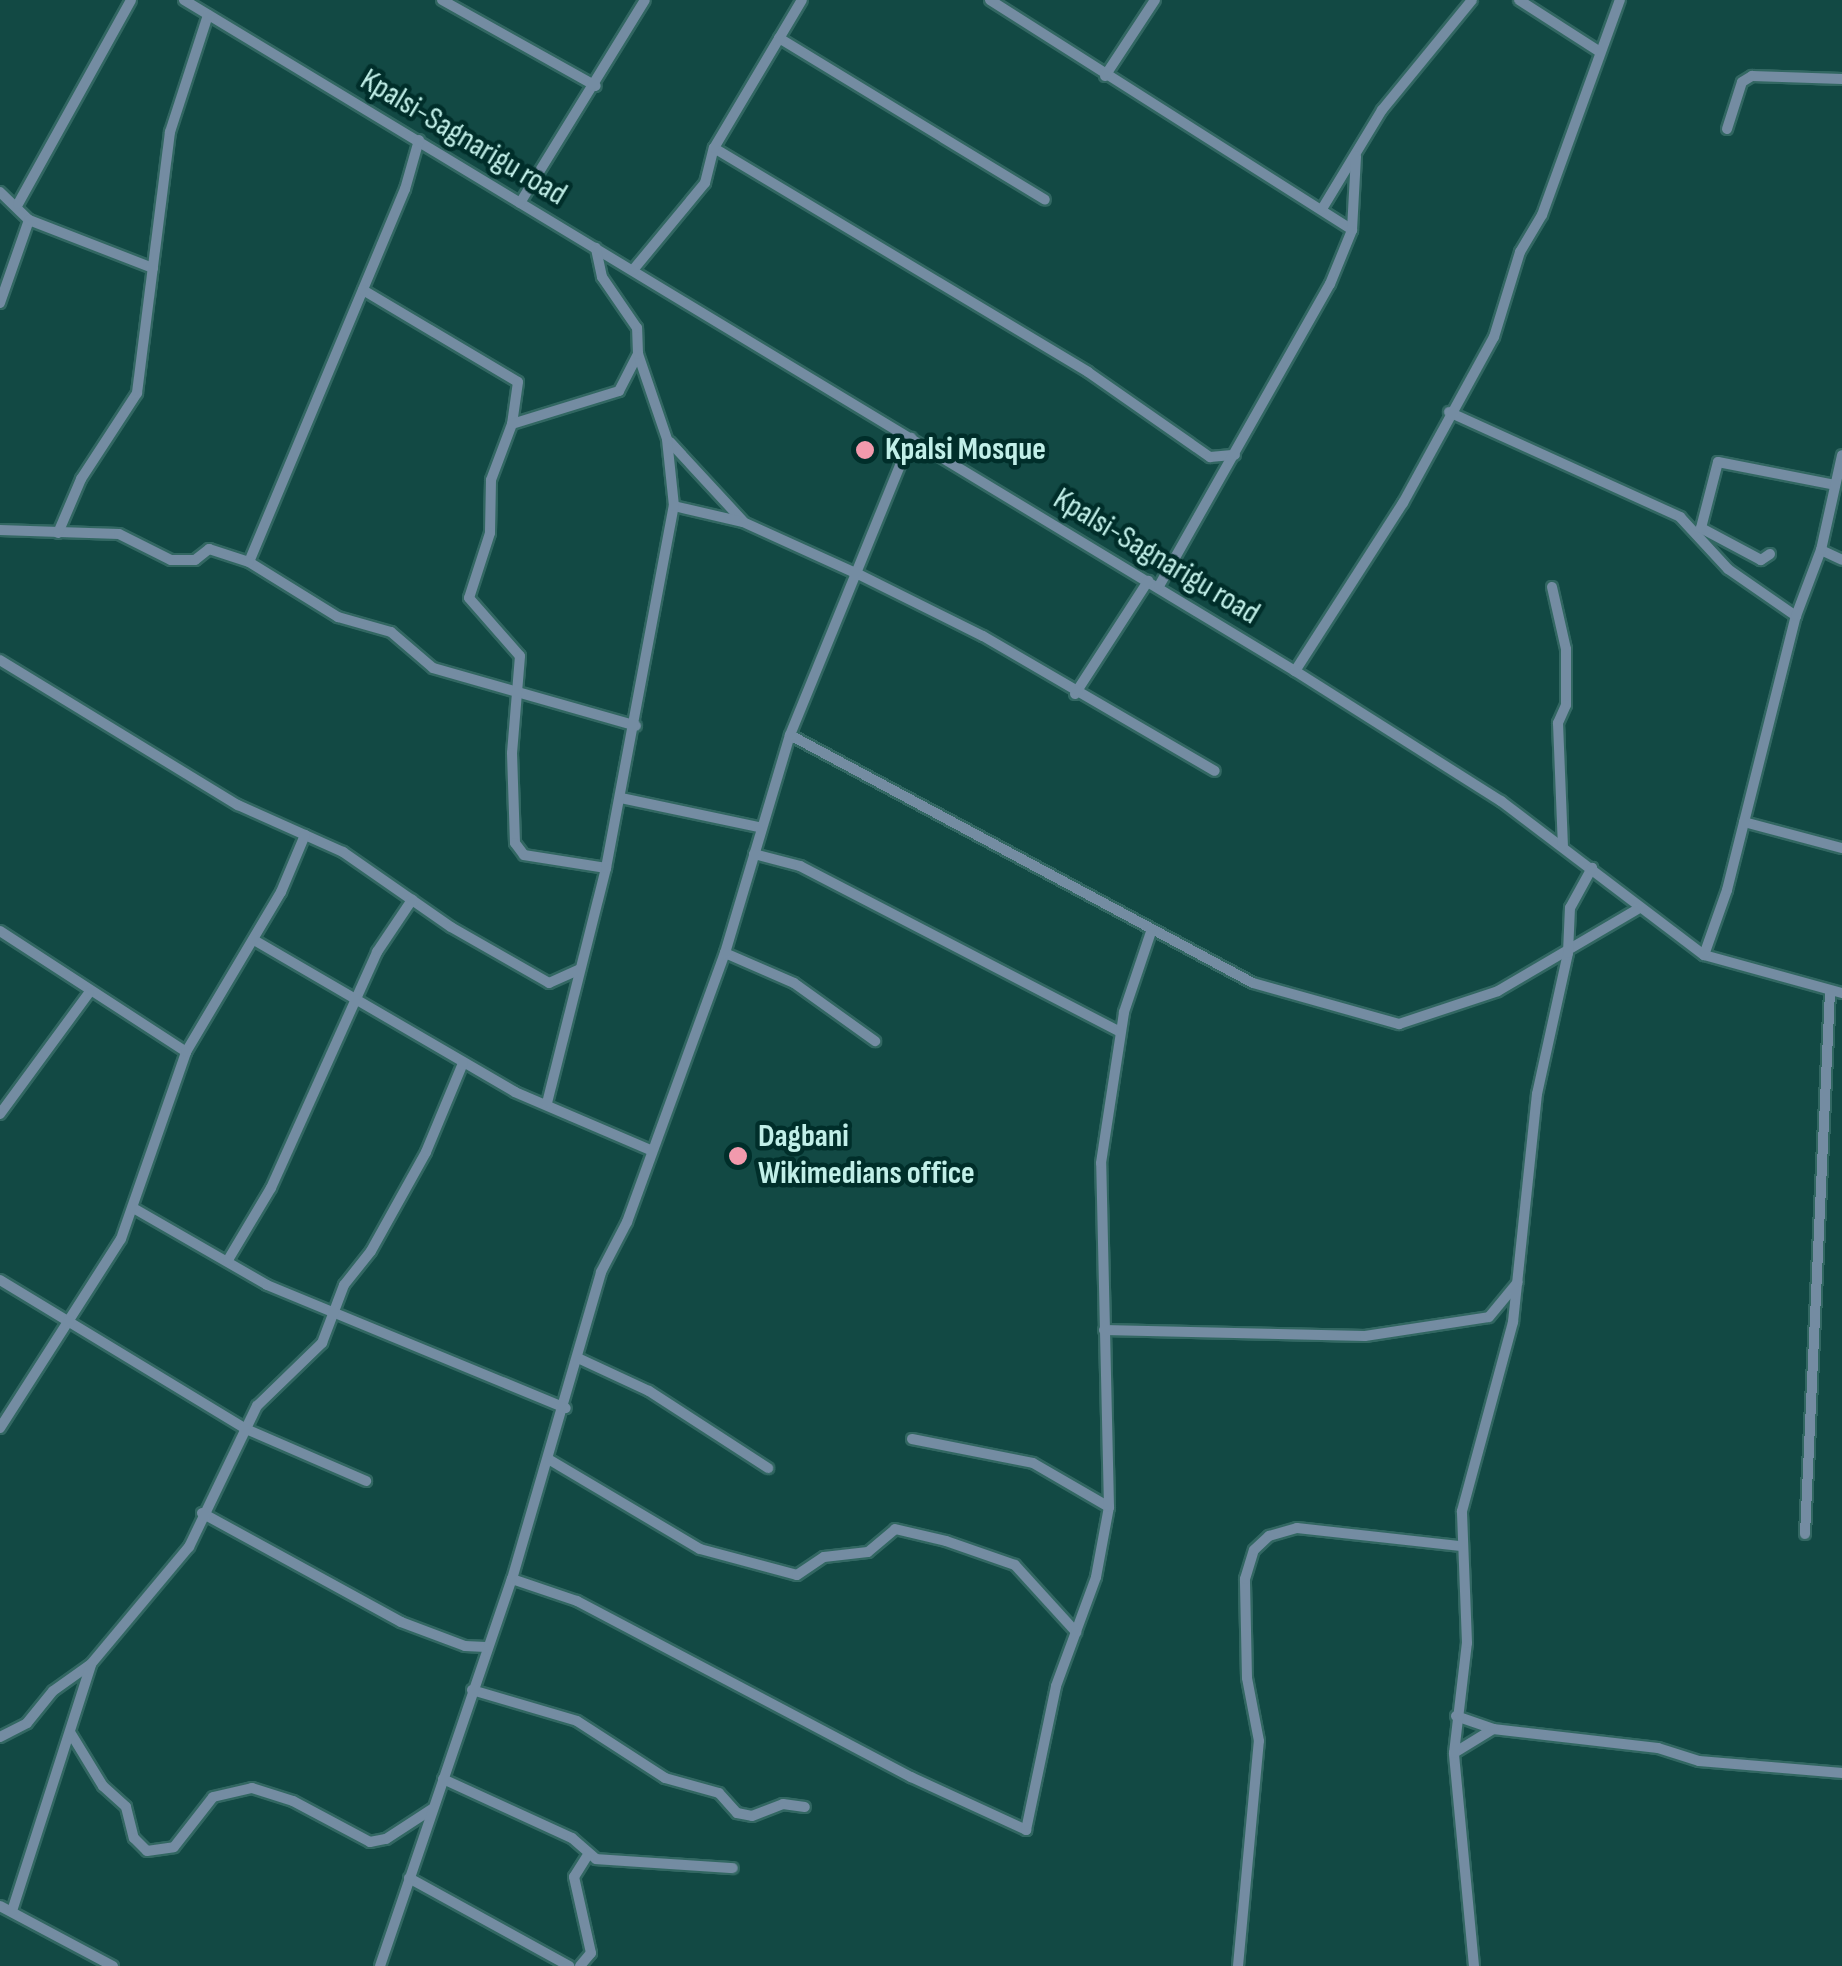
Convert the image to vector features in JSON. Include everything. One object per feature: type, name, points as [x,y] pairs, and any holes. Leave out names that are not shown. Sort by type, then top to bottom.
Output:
[{"type":"street","points":[[18,204],[131,0]]},
{"type":"street","name":"Kpalsi-Sagnarigu road","points":[[184,0],[633,270],[760,354],[911,438],[1296,671],[1563,846],[1638,909],[1704,955],[1836,992]]},
{"type":"street","points":[[442,0],[596,86]]},
{"type":"street","points":[[520,203],[596,86],[645,0]]},
{"type":"street","points":[[633,270],[705,183],[714,148],[802,0]]},
{"type":"street","points":[[1105,76],[1156,0]]},
{"type":"street","points":[[1322,209],[1382,110],[1472,0]]},
{"type":"street","points":[[1519,0],[1600,52]]},
{"type":"street","points":[[1296,671],[1404,503],[1508,305],[1520,252],[1542,216],[1620,0]]},
{"type":"street","points":[[998,2],[1105,76],[1352,230]]},
{"type":"street","points":[[58,533],[81,479],[136,393],[170,132],[208,15]]},
{"type":"street","points":[[779,38],[1045,200]]},
{"type":"street","points":[[1727,129],[1742,82],[1752,76],[1842,79]]},
{"type":"street","points":[[249,562],[362,290],[419,140]]},
{"type":"street","points":[[714,148],[1088,372],[1210,457],[1219,478]]},
{"type":"street","points":[[1076,694],[1154,583],[1235,456],[1317,310],[1352,230],[1356,156]]},
{"type":"street","points":[[0,192],[18,204],[29,220],[153,268]]},
{"type":"street","points":[[0,303],[29,220]]},
{"type":"street","points":[[547,1103],[572,1025],[580,969],[621,798],[674,506],[668,439],[638,354],[637,328],[602,277],[596,248]]},
{"type":"street","points":[[362,290],[518,382],[512,424],[492,480],[490,533],[468,598],[520,656],[520,693],[512,753],[515,843],[524,855],[606,868]]},
{"type":"street","points":[[512,424],[619,391],[638,354]]},
{"type":"street","points":[[1449,412],[1680,517],[1728,569],[1796,616]]},
{"type":"street","points":[[380,1966],[550,1460],[601,1272],[627,1222],[724,953],[790,736],[860,575],[911,438]]},
{"type":"street","points":[[668,439],[743,522]]},
{"type":"street","points":[[1704,955],[1744,822],[1796,616],[1821,550],[1842,455]]},
{"type":"street","points":[[1210,457],[1235,456]]},
{"type":"street","points":[[1770,554],[1761,560],[1701,528],[1718,462],[1835,485]]},
{"type":"street","points":[[674,506],[743,522],[860,575],[983,636],[1076,694],[1215,770]]},
{"type":"street","points":[[0,530],[119,534],[185,562],[208,550],[249,562],[338,617],[391,632],[433,668],[636,726]]},
{"type":"street","points":[[1821,550],[1842,560]]},
{"type":"street","points":[[1552,588],[1566,649],[1566,705],[1558,723],[1563,846]]},
{"type":"street","points":[[0,660],[238,806],[305,835],[549,983],[580,969]]},
{"type":"street","points":[[790,736],[1253,984],[1404,1024],[1426,1011],[1498,991],[1569,945],[1638,909]]},
{"type":"street","points":[[621,798],[760,827]]},
{"type":"street","points":[[1744,822],[1842,848]]},
{"type":"street","points":[[0,1428],[135,1209],[186,1052],[254,940],[305,835]]},
{"type":"street","points":[[754,854],[800,866],[1120,1032]]},
{"type":"street","points":[[1474,1966],[1454,1753],[1467,1642],[1462,1511],[1521,1277],[1537,1094],[1569,945],[1572,900],[1592,868]]},
{"type":"street","points":[[228,1260],[359,1004],[377,952],[412,900]]},
{"type":"street","points":[[0,931],[89,993],[186,1052]]},
{"type":"street","points":[[512,1579],[577,1600],[911,1777],[1026,1830],[1056,1686],[1096,1578],[1108,1507],[1101,1163],[1120,1032],[1151,932]]},
{"type":"street","points":[[254,940],[464,1063],[650,1150]]},
{"type":"street","points":[[724,953],[794,983],[875,1041]]},
{"type":"street","points":[[1805,1534],[1836,992]]},
{"type":"street","points":[[0,1114],[89,993]]},
{"type":"street","points":[[0,1736],[28,1722],[53,1690],[91,1664],[188,1547],[257,1406],[322,1343],[344,1285],[371,1251],[426,1152],[464,1063]]},
{"type":"street","points":[[135,1209],[335,1316],[566,1408]]},
{"type":"street","points":[[1104,1330],[1366,1336],[1489,1317],[1521,1277]]},
{"type":"street","points":[[0,1280],[246,1429],[366,1481]]},
{"type":"street","points":[[580,1359],[648,1391],[768,1468]]},
{"type":"street","points":[[912,1439],[1033,1463],[1108,1507]]},
{"type":"street","points":[[550,1460],[700,1549],[796,1575],[824,1558],[868,1552],[895,1529],[946,1542],[1015,1565],[1076,1632]]},
{"type":"street","points":[[202,1512],[401,1622],[465,1646],[486,1647]]},
{"type":"street","points":[[1238,1966],[1258,1741],[1247,1678],[1245,1579],[1254,1550],[1269,1536],[1297,1528],[1461,1546]]},
{"type":"street","points":[[12,1911],[91,1664]]},
{"type":"street","points":[[472,1690],[577,1721],[665,1778],[719,1792],[737,1813],[752,1816],[783,1804],[805,1807]]},
{"type":"street","points":[[1456,1716],[1493,1729],[1658,1748],[1699,1761],[1842,1774]]},
{"type":"street","points":[[1454,1753],[1493,1729]]},
{"type":"street","points":[[70,1732],[103,1786],[126,1807],[134,1838],[147,1851],[174,1847],[213,1797],[252,1788],[292,1801],[370,1842],[386,1840],[433,1808]]},
{"type":"street","points":[[443,1779],[572,1838],[587,1856],[733,1868]]},
{"type":"street","points":[[580,1966],[591,1953],[574,1877],[587,1856]]},
{"type":"street","points":[[409,1878],[569,1966]]},
{"type":"street","points":[[0,1906],[113,1966]]},
{"type":"place","name":"Kpalsi Mosque","points":[[865,450]]},
{"type":"place","name":"Dagbani Wikimedians office","points":[[738,1156]]}]
